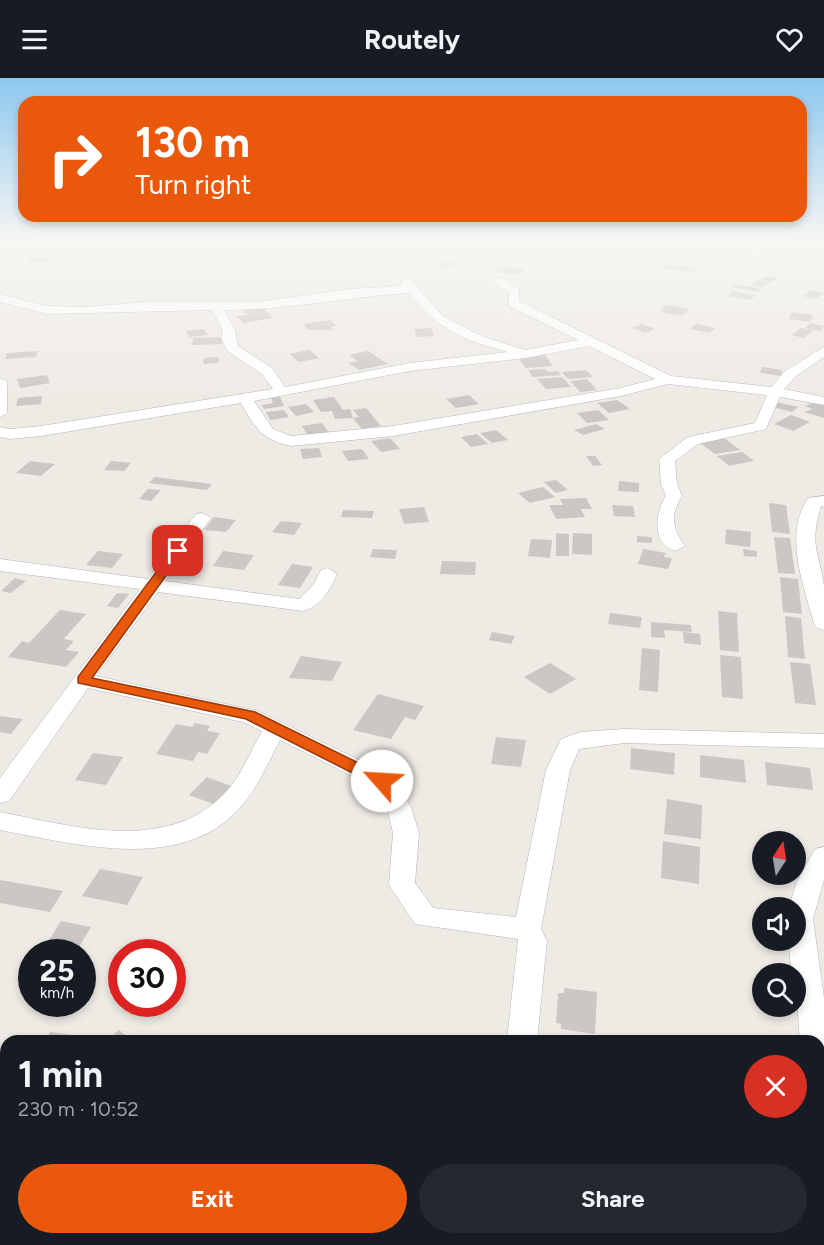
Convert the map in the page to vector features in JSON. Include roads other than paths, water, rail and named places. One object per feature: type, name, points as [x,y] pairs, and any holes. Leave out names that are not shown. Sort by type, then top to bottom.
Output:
[{"type":"street","points":[[0,298],[47,310],[86,311],[145,306],[275,304],[316,297]]},
{"type":"street","points":[[420,297],[437,317],[451,327],[472,337],[526,354]]},
{"type":"street","points":[[514,297],[513,303],[668,380],[773,391],[824,401]]},
{"type":"street","points":[[216,306],[229,330],[228,338],[232,348],[267,371],[281,392]]},
{"type":"street","points":[[0,432],[10,434],[41,431],[281,392],[410,367],[526,354],[590,342]]},
{"type":"street","points":[[676,546],[663,528],[665,509],[674,496],[669,484],[667,459],[693,440],[761,426],[773,391],[783,378],[824,351]]},
{"type":"street","points":[[245,398],[266,433],[279,440],[291,441],[393,431],[621,392],[668,380]]},
{"type":"street","points":[[0,382],[2,403],[0,413]]},
{"type":"street","points":[[824,501],[814,502],[806,527],[805,550],[824,624]]},
{"type":"street","points":[[0,795],[202,518]]},
{"type":"street","points":[[0,565],[303,605],[322,587],[328,574]]},
{"type":"street","points":[[83,680],[250,716],[382,781],[399,807],[406,833],[402,885],[425,917],[527,929]]},
{"type":"street","points":[[0,821],[104,839],[159,839],[204,826],[233,800],[275,728]]},
{"type":"street","points":[[523,1035],[533,941],[527,929],[558,770],[569,744],[581,739],[624,736],[824,741]]},
{"type":"street","points":[[814,1035],[799,919],[809,883],[824,856]]}]
